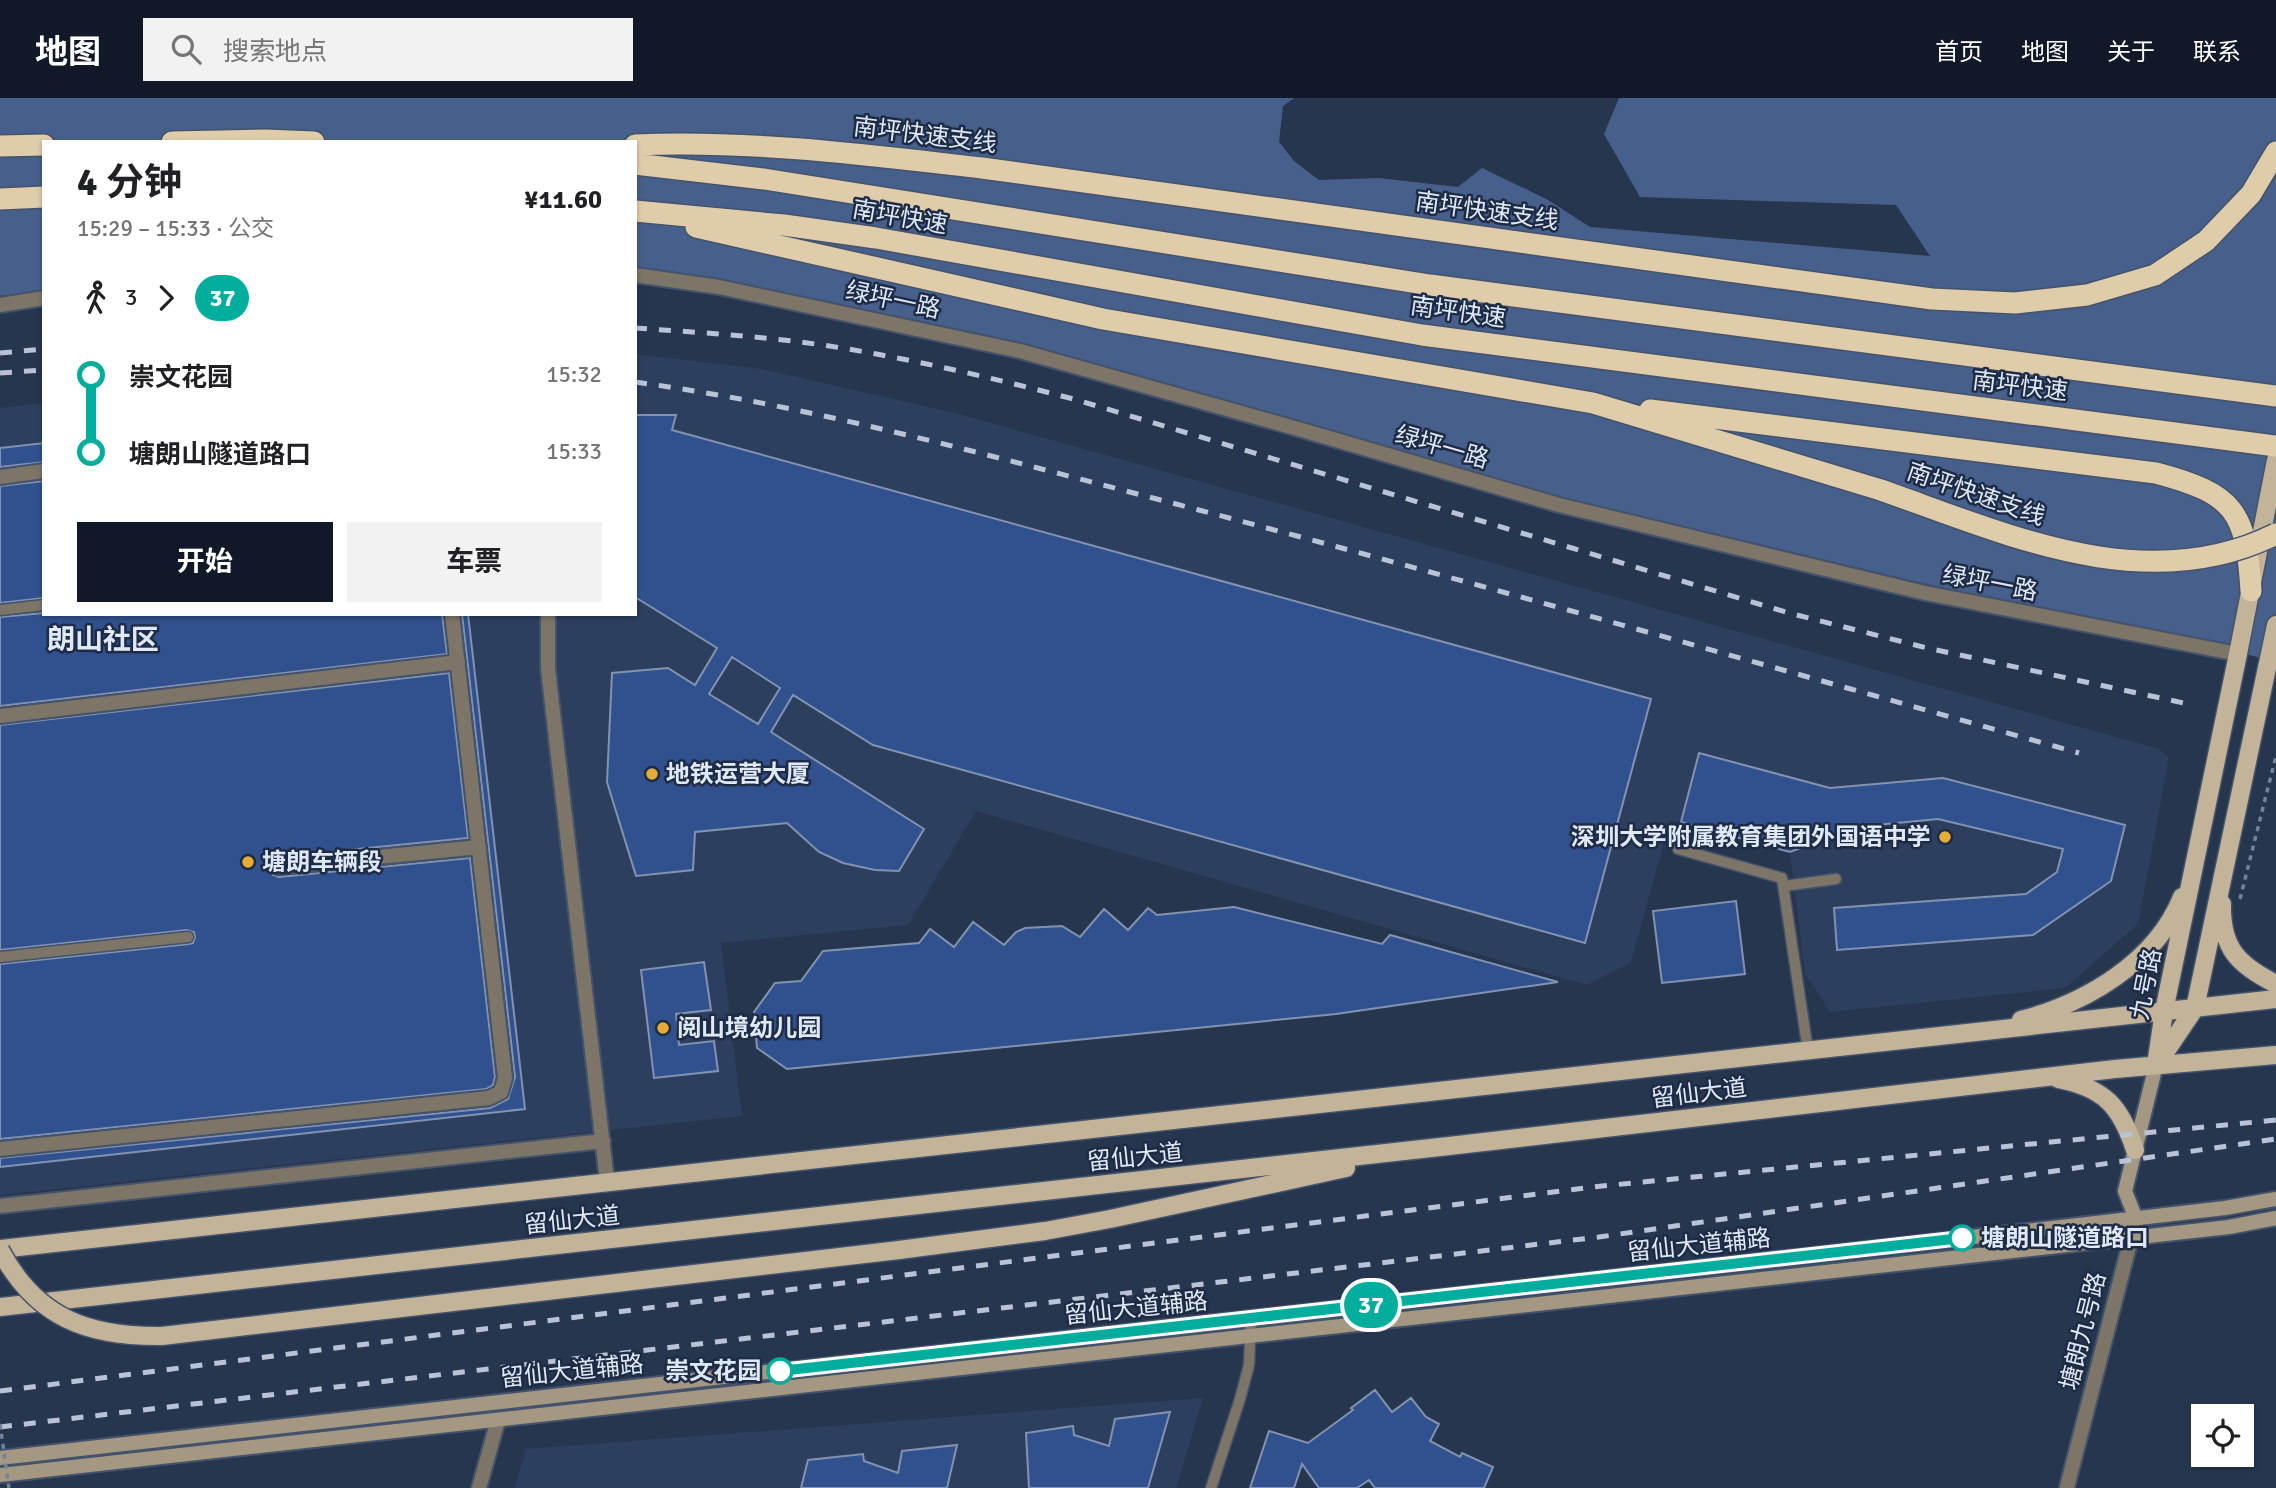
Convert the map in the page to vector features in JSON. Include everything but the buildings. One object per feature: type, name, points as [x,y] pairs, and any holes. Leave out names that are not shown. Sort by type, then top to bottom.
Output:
[{"type":"highway","points":[[0,146],[42,145]]},
{"type":"highway","name":"南坪快速支线","points":[[637,145],[743,145],[850,153],[982,168],[1932,299],[2015,303],[2087,295],[2155,275],[2206,240],[2252,194],[2276,152]]},
{"type":"highway","name":"南坪快速","points":[[637,164],[764,179],[1444,287],[2276,396]]},
{"type":"highway","points":[[0,198],[42,197]]},
{"type":"highway","name":"南坪快速支线","points":[[637,214],[1103,319],[1593,403],[1881,490],[2034,543],[2112,559],[2147,563],[2204,558],[2254,544],[2276,534]]},
{"type":"highway","name":"南坪快速","points":[[637,214],[784,225],[876,238],[1422,335],[2276,446]]},
{"type":"highway","points":[[1593,403],[2156,473],[2185,480],[2212,492],[2231,509],[2243,528],[2251,591]]},
{"type":"main road","name":"九号路","points":[[2156,1065],[2164,1011],[2276,460]]},
{"type":"main road","name":"九号路","points":[[2156,1065],[2195,1008],[2276,625]]},
{"type":"main road","points":[[1971,1033],[2028,1018],[2068,1003],[2104,985],[2138,960],[2163,932],[2180,903],[2195,865]]},
{"type":"main road","points":[[2223,873],[2222,914],[2226,939],[2235,957],[2253,972],[2276,984]]},
{"type":"main road","name":"留仙大道","points":[[0,1249],[2276,999]]},
{"type":"main road","name":"留仙大道","points":[[0,1307],[2044,1077],[2276,1055]]},
{"type":"main road","points":[[2136,1219],[2125,1191],[2156,1065]]},
{"type":"main road","points":[[2044,1077],[2072,1082],[2096,1091],[2115,1107],[2126,1123],[2135,1150]]},
{"type":"main road","points":[[0,1249],[8,1265],[29,1293],[51,1311],[103,1332],[162,1336],[1045,1231],[1449,1146]]},
{"type":"main road","name":"留仙大道辅路","points":[[0,1458],[2136,1219],[2276,1199]]},
{"type":"main road","name":"留仙大道辅路","points":[[0,1475],[2229,1227],[2276,1218]]},
{"type":"street","name":"绿坪一路","points":[[637,275],[719,287],[1020,351],[1559,505],[1925,593],[2238,654]]},
{"type":"street","points":[[0,305],[42,298]]},
{"type":"street","points":[[0,477],[42,471]]},
{"type":"street","points":[[0,1149],[489,1098],[501,1092],[505,1078],[452,616]]},
{"type":"street","points":[[548,616],[548,669],[607,1181]]},
{"type":"street","points":[[0,716],[457,662]]},
{"type":"street","points":[[278,867],[479,846]]},
{"type":"street","points":[[0,1206],[603,1141]]},
{"type":"street","name":"塘朗九号路","points":[[2067,1487],[2136,1219]]},
{"type":"street","points":[[479,1488],[498,1420]]},
{"type":"lane","points":[[0,610],[42,605]]},
{"type":"lane","points":[[1678,849],[1783,878],[1808,1051]]},
{"type":"lane","points":[[1784,886],[1836,879]]},
{"type":"lane","points":[[0,957],[188,937]]},
{"type":"lane","points":[[1211,1488],[1240,1399],[1248,1365],[1251,1318]]},
{"type":"path","points":[[2239,908],[2240,895],[2276,756]]},
{"type":"path","points":[[0,1424],[9,1488]]},
{"type":"shaded area","points":[[0,98],[1294,98],[1283,106],[1279,142],[1294,161],[1319,180],[1379,178],[1458,187],[1482,168],[1548,200],[1590,227],[1930,256],[1896,205],[1640,197],[1604,134],[1619,98],[2276,98],[2276,661],[1926,584],[1560,497],[1024,347],[637,268],[637,140],[42,140],[42,290],[0,296]]},
{"type":"shaded area","name":"塘朗车辆段","points":[[637,354],[762,369],[959,414],[2159,749],[2169,758],[2138,924],[2065,988],[1830,1012],[1805,973],[1790,852],[1670,820],[1631,962],[1587,985],[976,811],[908,925],[721,943],[742,1116],[0,1195],[0,408],[42,403],[42,616],[637,616]]},
{"type":"shaded area","points":[[1203,1398],[1176,1488],[515,1488],[526,1449]]},
{"type":"railway","points":[[637,328],[821,345],[991,379],[1077,400],[1789,613],[1927,648],[2193,705]]},
{"type":"railway","points":[[0,353],[42,349]]},
{"type":"railway","points":[[0,373],[42,370]]},
{"type":"railway","points":[[637,382],[840,419],[975,452],[1402,564],[2079,753]]},
{"type":"railway","points":[[0,1391],[1592,1187],[2276,1120]]},
{"type":"railway","points":[[0,1427],[1599,1237],[2276,1139]]},
{"type":"bus line","name":"37","points":[[780,1371],[1962,1238]]},
{"type":"place","name":"地铁运营大厦","points":[[652,774]]},
{"type":"place","name":"深圳大学附属教育集团外国语中学","points":[[1945,837]]},
{"type":"place","name":"塘朗车辆段","points":[[248,862]]},
{"type":"place","name":"阅山境幼儿园","points":[[663,1028]]},
{"type":"place","name":"塘朗山隧道路口","points":[[1962,1238]]},
{"type":"place","name":"崇文花园","points":[[780,1371]]},
{"type":"district","name":"朗山社区","points":[[103,639]]}]
